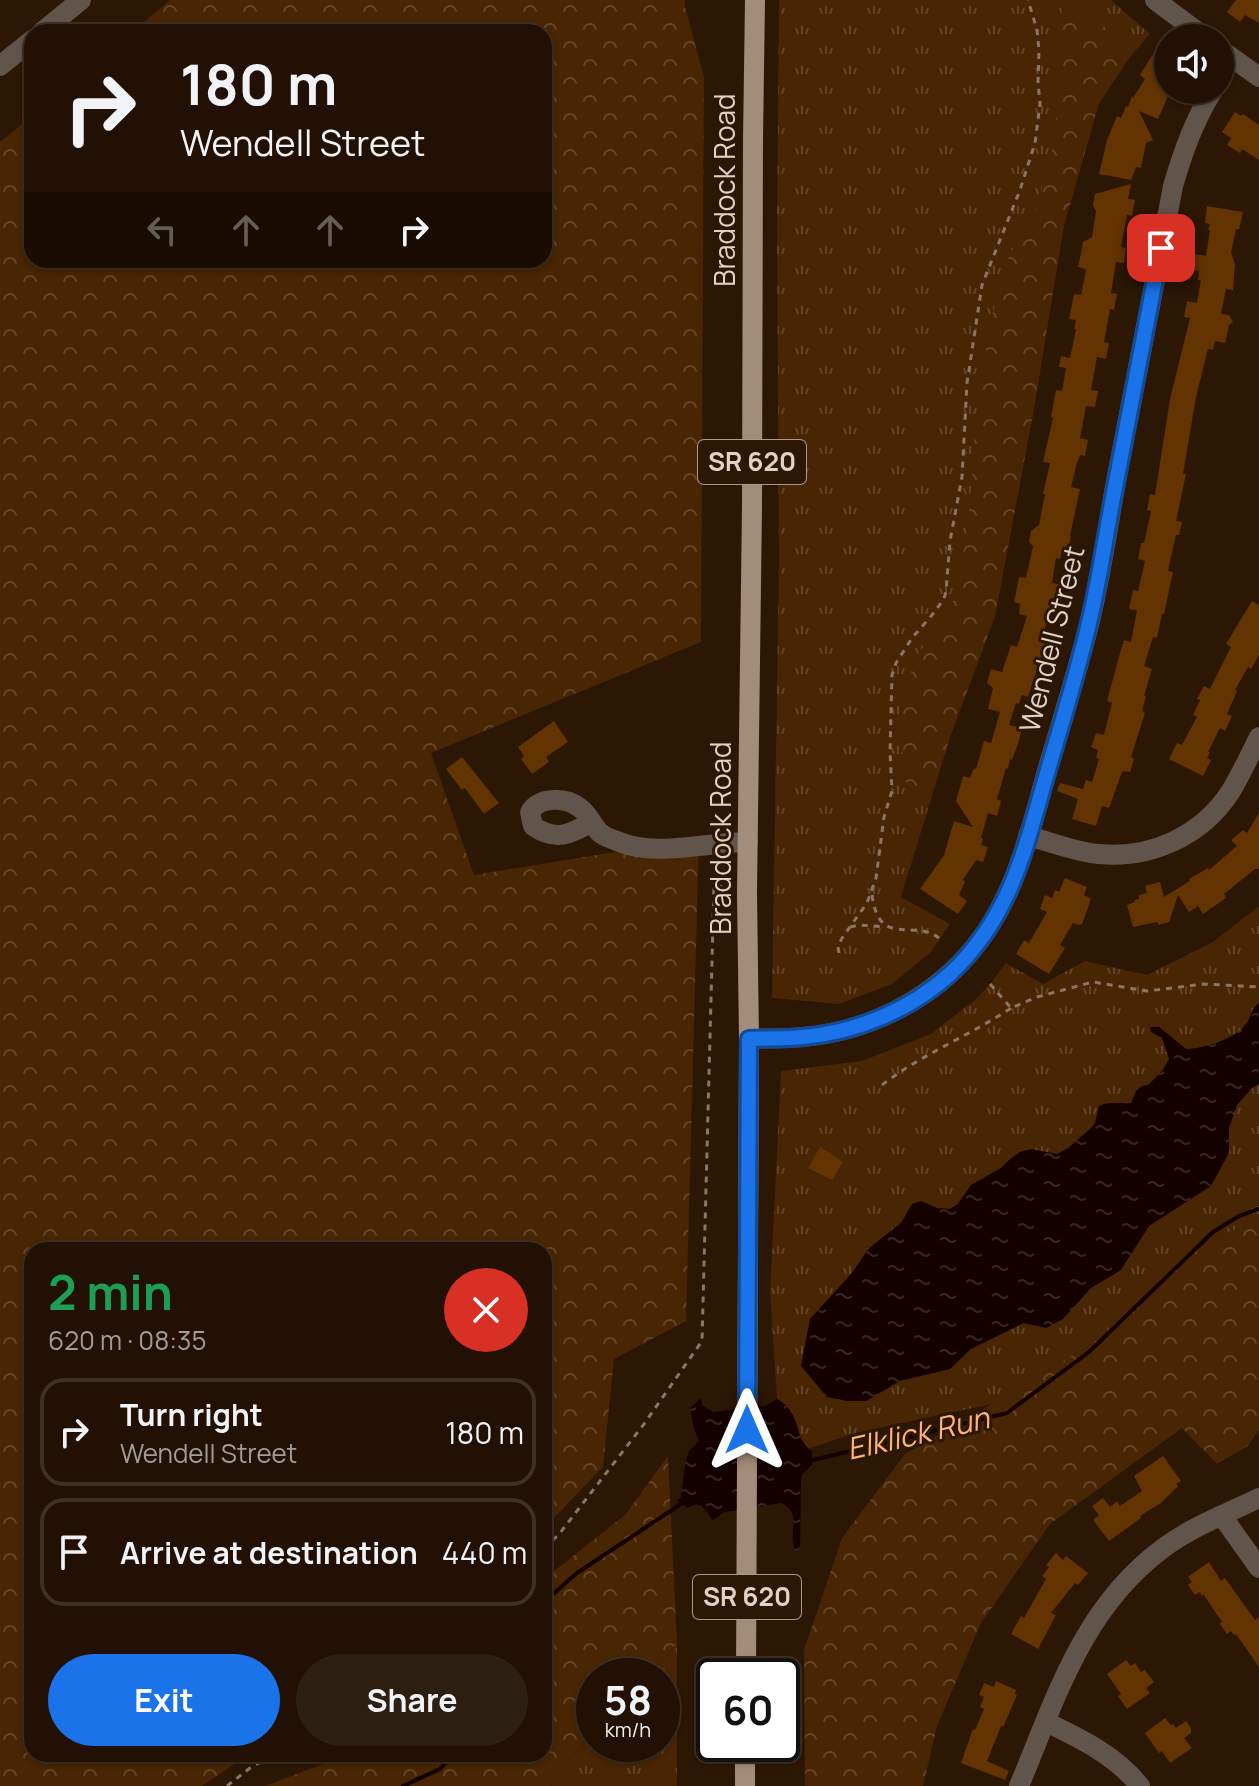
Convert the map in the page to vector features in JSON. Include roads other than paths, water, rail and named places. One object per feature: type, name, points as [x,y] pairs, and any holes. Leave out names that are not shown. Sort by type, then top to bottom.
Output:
[{"type":"main road","name":"Braddock Road","points":[[746,1658],[747,893],[755,0]]},
{"type":"main road","points":[[745,1762],[745,1786]]},
{"type":"street","points":[[52,24],[81,0]]},
{"type":"street","points":[[1155,0],[1187,24]]},
{"type":"street","points":[[0,66],[24,46]]},
{"type":"street","points":[[1234,59],[1259,77]]},
{"type":"street","name":"Wendell Street","points":[[749,1039],[804,1037],[835,1032],[895,1011],[949,975],[986,933],[1002,906],[1015,879],[1090,621],[1173,186],[1183,149],[1205,104]]},
{"type":"street","points":[[1028,836],[1096,854],[1137,854],[1159,848],[1199,827],[1216,810],[1231,791],[1259,737]]},
{"type":"street","points":[[592,822],[601,834],[620,843],[650,849],[748,842]]},
{"type":"street","points":[[1019,1786],[1076,1651],[1112,1596],[1163,1548],[1190,1531],[1259,1498]]},
{"type":"street","points":[[1222,1516],[1259,1568]]},
{"type":"street","points":[[1046,1722],[1095,1746],[1117,1762],[1140,1786]]},
{"type":"water","points":[[1259,1003],[1259,1084],[1237,1105],[1229,1128],[1229,1153],[1211,1186],[1149,1226],[1121,1270],[1091,1288],[1063,1319],[1046,1328],[1024,1323],[971,1349],[950,1369],[900,1381],[866,1401],[827,1397],[801,1366],[810,1319],[852,1273],[869,1248],[901,1223],[912,1204],[921,1201],[937,1208],[950,1209],[958,1204],[971,1185],[1001,1168],[1020,1152],[1031,1149],[1057,1154],[1091,1128],[1099,1106],[1131,1103],[1136,1091],[1148,1085],[1169,1059],[1162,1038],[1151,1032],[1150,1027],[1159,1027],[1186,1049],[1201,1047],[1226,1039],[1240,1030]]},
{"type":"water","points":[[701,1398],[702,1405],[713,1412],[765,1406],[777,1399],[791,1411],[802,1439],[812,1451],[812,1465],[802,1474],[800,1549],[796,1552],[792,1512],[781,1503],[725,1512],[713,1520],[702,1506],[696,1504],[688,1508],[677,1501],[681,1497],[689,1451],[699,1441],[690,1408]]},
{"type":"waterway","name":"Elklick Run","points":[[809,1461],[1007,1413],[1089,1352],[1213,1232],[1239,1216],[1259,1209]]},
{"type":"waterway","name":"Elklick Run","points":[[552,1595],[577,1573],[684,1502]]},
{"type":"waterway","name":"Elklick Run","points":[[403,1786],[440,1769],[447,1762]]}]
